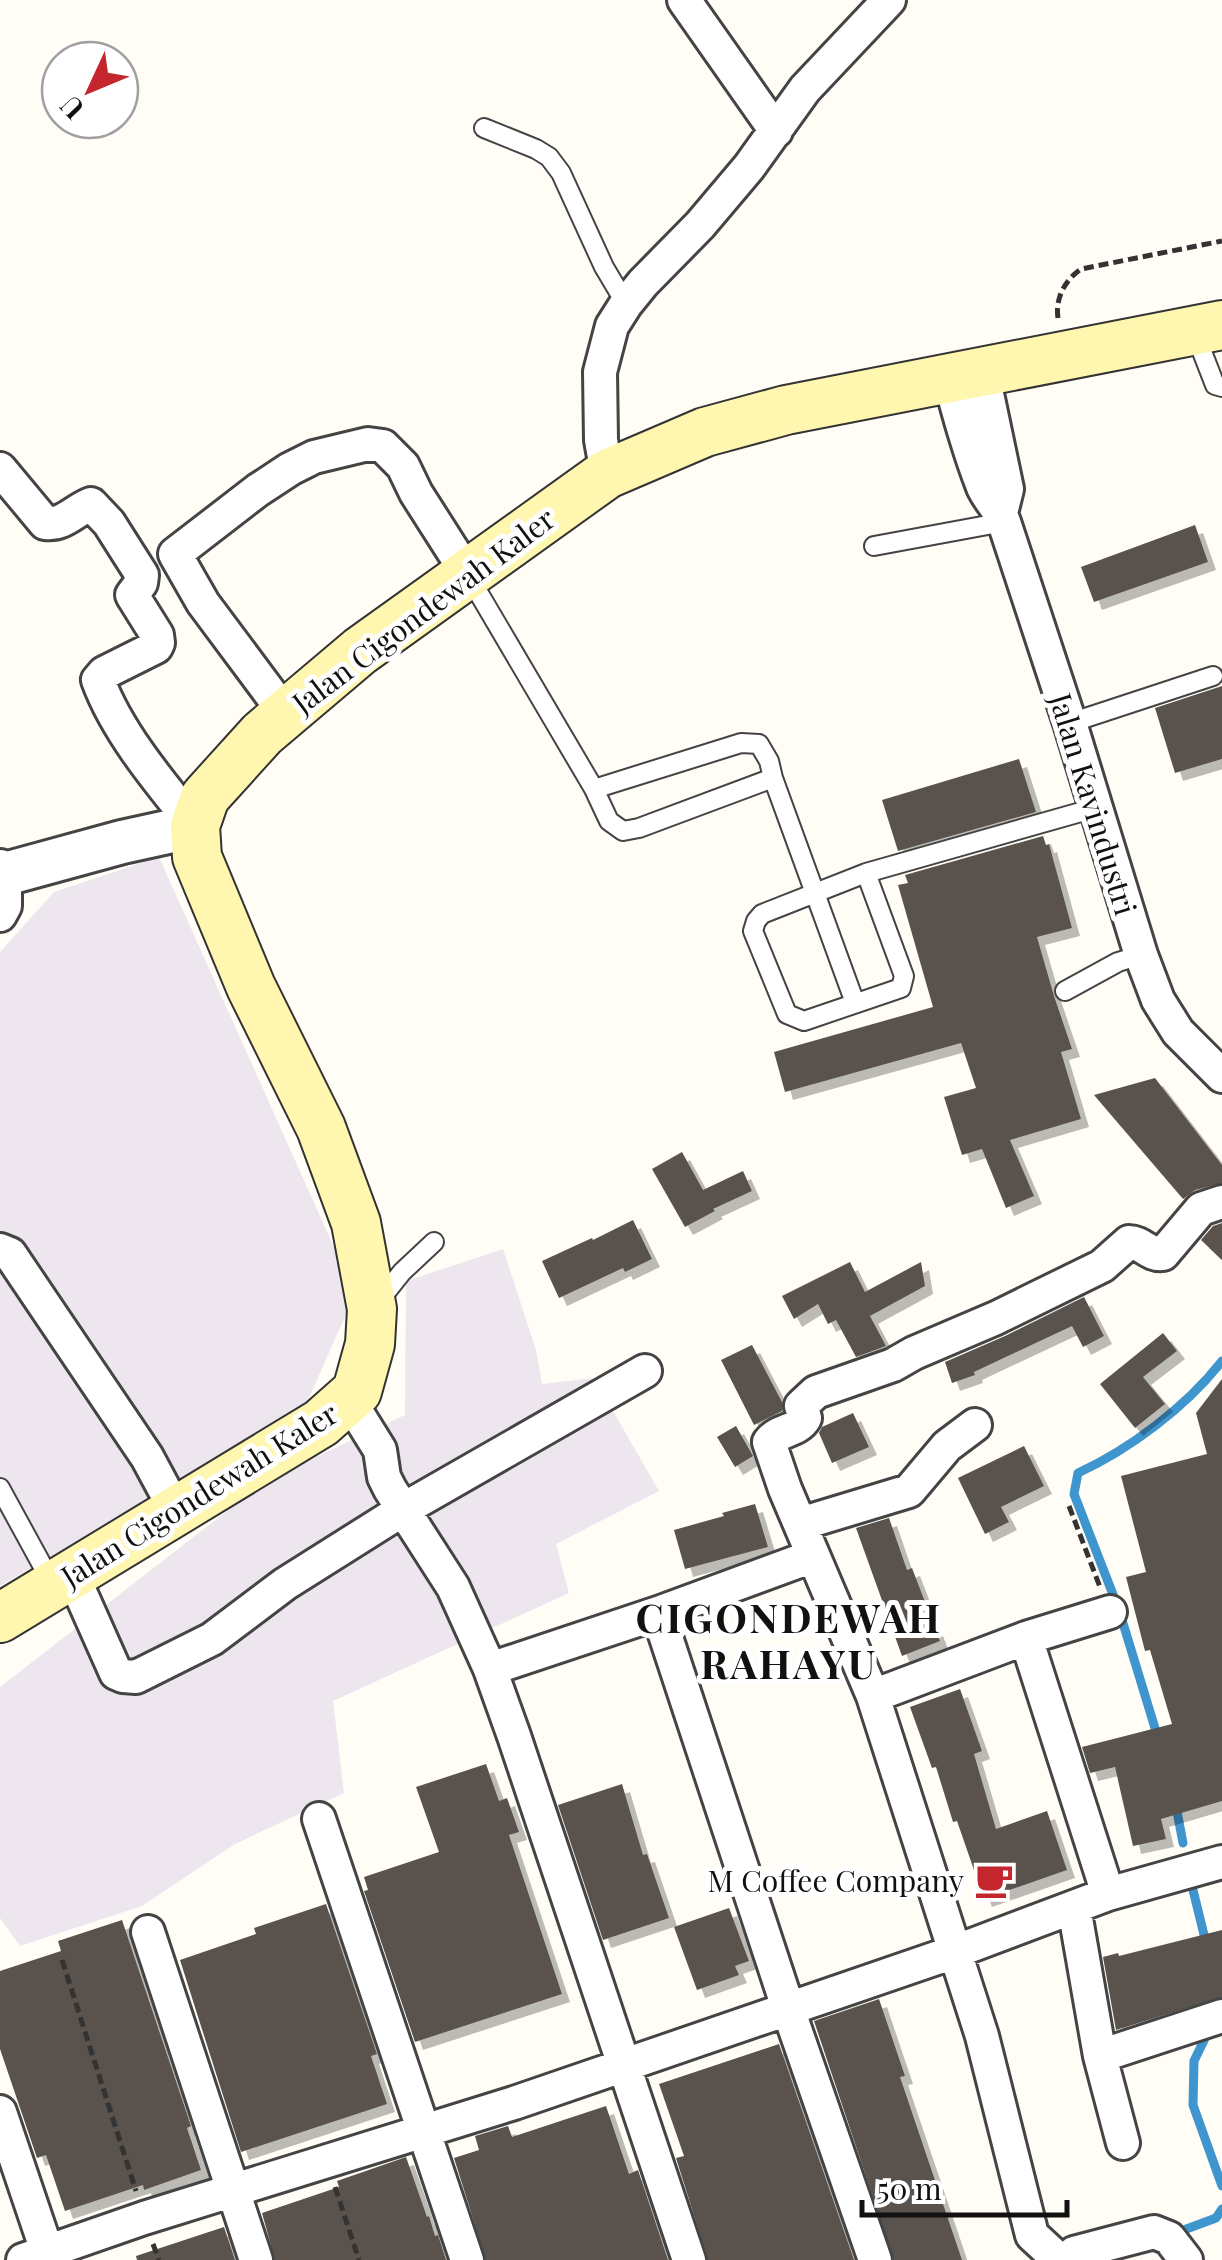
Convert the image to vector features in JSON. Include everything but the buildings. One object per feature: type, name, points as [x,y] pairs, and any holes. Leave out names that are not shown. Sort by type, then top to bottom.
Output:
[{"type":"main road","name":"Jalan Cigondewah Kaler","points":[[0,1618],[321,1423],[350,1400],[362,1379],[372,1310],[356,1222],[321,1128],[250,987],[197,857],[195,826],[205,797],[262,734],[360,650],[608,474],[705,432],[786,410],[1208,327]]},
{"type":"street","points":[[684,0],[776,131]]},
{"type":"street","points":[[608,474],[600,440],[600,372],[612,326],[626,304],[749,167],[805,88],[889,0]]},
{"type":"street","name":"Jalan Kavindustri","points":[[965,374],[961,422],[985,492],[1002,518],[1141,955],[1158,1000],[1178,1032],[1222,1076]]},
{"type":"street","points":[[142,575],[290,469],[314,457],[368,444],[383,446],[404,466],[416,493],[468,574]]},
{"type":"street","points":[[0,469],[45,524],[65,520],[91,504],[110,523],[142,575],[142,583],[132,596],[157,636],[156,647],[104,672],[98,680],[130,740],[195,826],[122,842],[2,887]]},
{"type":"street","points":[[176,554],[203,603],[285,713]]},
{"type":"street","points":[[1058,2260],[1032,2235],[982,2036],[873,1696],[785,1490],[769,1442],[779,1432],[803,1422],[801,1406],[816,1392],[893,1365],[1041,1297],[1102,1266],[1127,1243],[1134,1242],[1156,1255],[1163,1254],[1201,1209],[1222,1202]]},
{"type":"street","points":[[0,1250],[10,1254],[146,1457],[176,1510]]},
{"type":"street","points":[[63,1579],[116,1673],[136,1677],[212,1639],[285,1584],[404,1509],[644,1371]]},
{"type":"street","points":[[350,1400],[380,1450],[390,1490],[453,1587],[490,1670],[688,2260]]},
{"type":"street","points":[[800,1524],[909,1491],[948,1446],[975,1425]]},
{"type":"street","points":[[490,1670],[814,1556]]},
{"type":"street","points":[[873,1696],[1026,1638],[1110,1612]]},
{"type":"street","points":[[658,1613],[875,2260]]},
{"type":"street","points":[[1026,1638],[1108,1894]]},
{"type":"street","points":[[319,1820],[467,2260]]},
{"type":"street","points":[[0,2112],[40,2257],[144,2218],[514,2103],[954,1952],[1108,1894],[1222,1862]]},
{"type":"street","points":[[1074,1907],[1100,2056],[1123,2142]]},
{"type":"street","points":[[148,1932],[256,2260]]},
{"type":"street","points":[[1100,2056],[1215,2018]]},
{"type":"street","points":[[1067,2260],[1074,2254],[1154,2232],[1169,2238],[1186,2260]]},
{"type":"lane","points":[[484,128],[549,157],[561,173],[604,267],[626,304]]},
{"type":"lane","points":[[1208,327],[1211,378],[1215,385],[1222,386]]},
{"type":"lane","points":[[874,546],[1002,518]]},
{"type":"lane","points":[[468,574],[594,790],[608,821],[623,831],[639,828],[773,778]]},
{"type":"lane","points":[[1070,722],[1212,676]]},
{"type":"lane","points":[[594,790],[741,743],[759,744],[769,760],[855,1004]]},
{"type":"lane","points":[[866,873],[904,976],[901,988],[804,1020],[787,1014],[753,930],[762,914],[866,873],[1095,808]]},
{"type":"lane","points":[[1065,991],[1118,962],[1141,955]]},
{"type":"lane","points":[[372,1310],[402,1272],[434,1242]]},
{"type":"lane","points":[[0,1488],[63,1579]]},
{"type":"path","points":[[1066,354],[1056,311],[1059,296],[1075,272],[1222,241]]},
{"type":"path","points":[[1069,1506],[1110,1612]]},
{"type":"path","points":[[62,1960],[144,2218]]},
{"type":"path","points":[[326,2162],[359,2260]]},
{"type":"shaded area","points":[[159,857],[355,1294],[304,1409],[0,1586],[0,952],[54,892]]},
{"type":"shaded area","points":[[503,1249],[536,1350],[542,1384],[594,1378],[659,1491],[556,1544],[569,1593],[333,1701],[344,1793],[235,1844],[142,1906],[20,1946],[0,1918],[0,1687],[267,1480],[405,1415],[406,1281]]},
{"type":"waterway","points":[[1158,1738],[1119,1610],[1074,1494],[1078,1473],[1156,1425],[1192,1395],[1222,1361]]},
{"type":"waterway","points":[[1176,1806],[1183,1843]]},
{"type":"waterway","points":[[1193,1890],[1206,1943]]},
{"type":"waterway","points":[[1208,2032],[1194,2061],[1193,2105],[1222,2186]]},
{"type":"waterway","points":[[1181,2231],[1216,2218],[1222,2209]]},
{"type":"place","name":"M Coffee Company","points":[[994,1880]]},
{"type":"district","name":"CIGONDEWAH RAHAYU","points":[[789,1639]]}]
